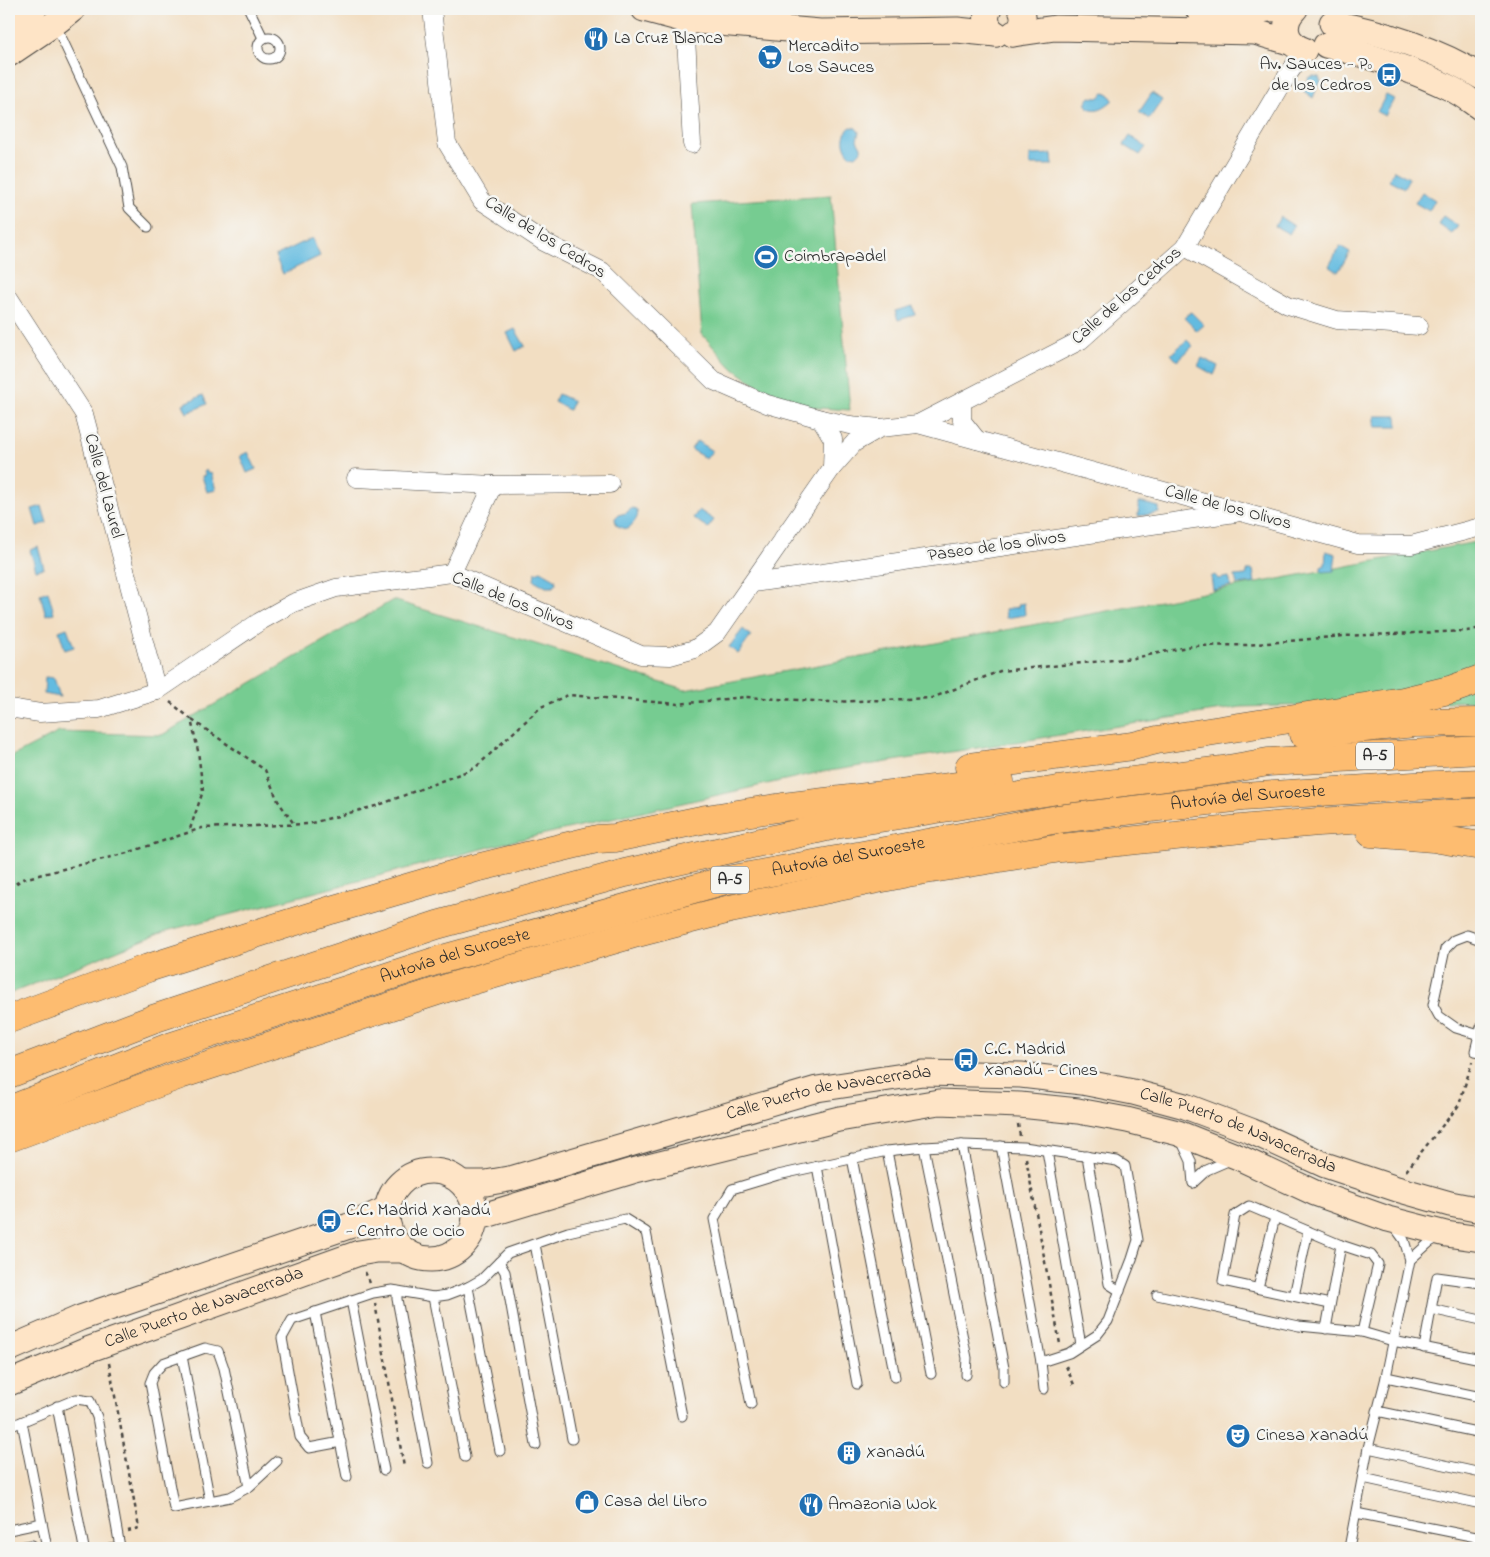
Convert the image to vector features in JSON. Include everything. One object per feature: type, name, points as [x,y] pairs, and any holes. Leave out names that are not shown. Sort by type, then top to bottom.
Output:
[{"type":"highway","points":[[9,1019],[148,968],[332,910],[472,869],[597,839],[613,832],[810,789],[1133,746],[1157,740],[1403,700],[1453,689],[1481,679]]},
{"type":"highway","points":[[1133,746],[1158,747],[1415,723],[1481,722]]},
{"type":"highway","name":"Autovía del Suroeste","points":[[9,1074],[153,1019],[437,925],[625,873],[835,825],[1058,790],[1223,770],[1268,762],[1481,750]]},
{"type":"highway","points":[[597,839],[615,838],[706,819],[783,807],[1091,770],[1221,758],[1268,762]]},
{"type":"highway","name":"Autovía del Suroeste","points":[[9,1110],[169,1047],[439,960],[722,881],[1068,818],[1242,797],[1481,783]]},
{"type":"highway","points":[[9,1138],[180,1075],[450,987],[630,935],[730,909],[908,873],[1061,848],[1318,822],[1481,812]]},
{"type":"highway","points":[[1251,828],[1293,838],[1376,833],[1433,838],[1481,846]]},
{"type":"street","points":[[9,27],[34,9]]},
{"type":"street","name":"Calle de los Cedros","points":[[432,9],[447,143],[482,201],[544,242],[602,271],[714,381],[767,404],[821,419],[850,425],[880,428]]},
{"type":"street","points":[[644,9],[685,20],[820,32],[957,30],[1005,34],[1055,28],[1255,32],[1320,28],[1363,30],[1416,46],[1466,67],[1481,77]]},
{"type":"street","points":[[989,9],[986,18],[991,30],[1005,34],[1018,30],[1022,25],[1021,9]]},
{"type":"street","points":[[1198,9],[1271,9]]},
{"type":"street","points":[[1295,9],[1287,22],[1286,30],[1288,37],[1320,28],[1357,52],[1408,70],[1454,90],[1481,108]]},
{"type":"street","points":[[9,54],[64,16]]},
{"type":"street","points":[[685,20],[692,144]]},
{"type":"street","name":"Calle de los Cedros","points":[[918,424],[1081,340],[1185,247],[1287,76],[1320,28]]},
{"type":"street","points":[[1185,247],[1288,305],[1337,320],[1419,326]]},
{"type":"street","name":"Calle del Laurel","points":[[9,298],[84,414],[160,694]]},
{"type":"street","points":[[962,402],[962,421],[977,440]]},
{"type":"street","points":[[821,419],[834,439],[832,468]]},
{"type":"street","points":[[880,428],[918,424]]},
{"type":"street","name":"Calle de los Olivos","points":[[918,424],[1358,544],[1411,545],[1481,527]]},
{"type":"street","name":"Calle de los Olivos","points":[[9,708],[40,712],[99,708],[160,694],[259,622],[293,603],[336,588],[452,573],[641,655],[670,656],[694,648],[717,633],[832,468],[854,443],[880,428]]},
{"type":"street","points":[[356,478],[493,485],[610,484]]},
{"type":"street","points":[[452,573],[493,485]]},
{"type":"street","name":"Paseo de los olivos","points":[[753,583],[1242,512]]},
{"type":"street","name":"Calle Puerto de Navacerrada","points":[[463,1183],[486,1183],[514,1178],[817,1090],[923,1073],[1021,1075],[1082,1082],[1134,1092],[1251,1131],[1325,1165],[1397,1189],[1450,1204],[1481,1210]]},
{"type":"street","name":"Calle Puerto de Navacerrada","points":[[476,1218],[632,1171],[839,1119],[939,1102],[1020,1105],[1078,1111],[1127,1120],[1178,1133],[1238,1157],[1315,1193],[1388,1219],[1446,1234],[1481,1239]]},
{"type":"street","points":[[424,1170],[438,1170],[452,1175],[463,1183],[471,1194],[476,1218],[473,1231],[466,1243],[455,1252],[442,1258],[429,1259],[415,1256],[403,1250],[395,1241],[387,1220],[387,1209],[391,1195],[399,1183],[410,1175],[424,1170]]},
{"type":"street","name":"Calle Puerto de Navacerrada","points":[[9,1349],[80,1318],[349,1226],[387,1209]]},
{"type":"street","name":"Calle Puerto de Navacerrada","points":[[9,1383],[104,1344],[359,1253],[378,1250],[403,1250]]},
{"type":"lane","points":[[249,9],[263,38]]},
{"type":"lane","points":[[64,16],[122,167],[129,208],[148,226]]},
{"type":"lane","points":[[1478,1052],[1480,1031],[1456,1028],[1439,1016],[1433,1005],[1445,949],[1454,940],[1466,935],[1481,940]]},
{"type":"lane","points":[[1178,1133],[1191,1161],[1193,1183],[1207,1170],[1238,1157]]},
{"type":"lane","points":[[962,1145],[1004,1368],[1004,1382]]},
{"type":"lane","points":[[751,1404],[714,1219],[732,1189],[778,1175],[887,1150],[962,1145],[1024,1147],[1117,1161],[1125,1166],[1138,1240],[1108,1321],[1096,1335],[1069,1353],[1041,1362]]},
{"type":"lane","points":[[1001,1146],[1041,1362],[1044,1389]]},
{"type":"lane","points":[[924,1147],[967,1358],[966,1375]]},
{"type":"lane","points":[[887,1150],[931,1374]]},
{"type":"lane","points":[[1047,1151],[1081,1345]]},
{"type":"lane","points":[[1087,1156],[1109,1284],[1120,1291]]},
{"type":"lane","points":[[852,1158],[895,1377]]},
{"type":"lane","points":[[817,1166],[857,1384]]},
{"type":"lane","points":[[1330,1304],[1223,1281],[1235,1215],[1249,1206],[1341,1245],[1371,1255],[1378,1264],[1362,1332]]},
{"type":"lane","points":[[1258,1288],[1275,1217]]},
{"type":"lane","points":[[341,1442],[309,1448],[300,1437],[282,1338],[292,1320],[373,1293],[392,1290],[433,1297],[447,1295],[482,1279],[508,1253],[568,1232],[625,1219],[646,1232],[682,1416]]},
{"type":"lane","points":[[1350,1548],[1368,1448],[1386,1377],[1410,1260],[1404,1240],[1388,1219]]},
{"type":"lane","points":[[1294,1296],[1308,1231]]},
{"type":"lane","points":[[1410,1260],[1430,1242],[1446,1234]]},
{"type":"lane","points":[[535,1244],[572,1439]]},
{"type":"lane","points":[[1326,1329],[1341,1245]]},
{"type":"lane","points":[[499,1262],[505,1272],[536,1445]]},
{"type":"lane","points":[[1424,1348],[1437,1277],[1481,1283]]},
{"type":"lane","points":[[468,1287],[500,1451]]},
{"type":"lane","points":[[398,1291],[397,1299],[428,1463]]},
{"type":"lane","points":[[1157,1295],[1299,1326],[1362,1332],[1393,1341],[1481,1360]]},
{"type":"lane","points":[[433,1297],[465,1457]]},
{"type":"lane","points":[[351,1300],[384,1470]]},
{"type":"lane","points":[[1431,1309],[1481,1320]]},
{"type":"lane","points":[[315,1312],[347,1477]]},
{"type":"lane","name":"Calle Puerto de Navacerrada","points":[[59,1336],[80,1318]]},
{"type":"lane","points":[[249,1487],[224,1368],[218,1351],[205,1348],[163,1363],[154,1373],[150,1383],[174,1508],[230,1497],[249,1487],[277,1461]]},
{"type":"lane","points":[[182,1356],[210,1501]]},
{"type":"lane","points":[[1386,1377],[1481,1397]]},
{"type":"lane","points":[[9,1427],[76,1399],[90,1401],[97,1417],[120,1547],[110,1548]]},
{"type":"lane","points":[[58,1406],[84,1548]]},
{"type":"lane","points":[[1377,1411],[1481,1434]]},
{"type":"lane","points":[[22,1422],[47,1548]]},
{"type":"lane","points":[[1368,1448],[1481,1473]]},
{"type":"lane","points":[[1363,1478],[1481,1504]]},
{"type":"lane","points":[[1356,1513],[1481,1538]]},
{"type":"lane","points":[[9,1530],[42,1523]]},
{"type":"lane","points":[[14,1548],[32,1545]]},
{"type":"path","points":[[9,888],[23,879],[127,852],[202,828],[308,824],[379,805],[475,768],[542,707],[568,695],[678,704],[745,697],[832,702],[932,698],[1000,672],[1134,658],[1192,646],[1246,645],[1343,636],[1467,631],[1481,628]]},
{"type":"path","points":[[160,694],[191,719],[266,770],[278,801],[294,824]]},
{"type":"path","points":[[189,832],[203,790],[198,751],[191,719]]},
{"type":"path","points":[[1397,1189],[1403,1175],[1459,1105],[1478,1052]]},
{"type":"path","points":[[1020,1105],[1018,1128],[1024,1147],[1062,1355],[1075,1388]]},
{"type":"path","points":[[359,1253],[373,1293],[404,1467]]},
{"type":"path","points":[[104,1344],[110,1367],[139,1528],[118,1534]]},
{"type":"green space","name":"Coimbrapadel","points":[[831,195],[850,410],[803,407],[756,385],[730,366],[702,334],[692,204]]},
{"type":"green space","points":[[1481,541],[1481,701],[1241,707],[816,773],[505,843],[166,931],[9,994],[9,758],[59,732],[162,735],[393,600],[685,690]]},
{"type":"water","points":[[1309,77],[1319,77],[1321,82],[1313,98],[1301,89]]},
{"type":"water","points":[[1104,93],[1109,94],[1113,100],[1101,108],[1088,108],[1086,102],[1090,97],[1098,98]]},
{"type":"water","points":[[1152,93],[1162,100],[1149,119],[1139,112]]},
{"type":"water","points":[[1386,95],[1394,99],[1385,116],[1377,112]]},
{"type":"water","points":[[851,127],[856,128],[859,132],[857,140],[861,151],[856,156],[850,155],[847,152],[844,144],[844,137]]},
{"type":"water","points":[[1130,136],[1146,147],[1140,155],[1124,145]]},
{"type":"water","points":[[1052,154],[1053,165],[1030,165],[1030,155]]},
{"type":"water","points":[[1394,170],[1409,178],[1404,188],[1389,180]]},
{"type":"water","points":[[1422,192],[1435,200],[1429,211],[1415,203]]},
{"type":"water","points":[[1443,216],[1458,226],[1452,234],[1438,224]]},
{"type":"water","points":[[1280,217],[1294,226],[1289,234],[1275,226]]},
{"type":"water","points":[[312,238],[320,256],[283,274],[275,256]]},
{"type":"water","points":[[1340,246],[1350,252],[1338,272],[1329,266]]},
{"type":"water","points":[[913,306],[915,315],[898,320],[895,311]]},
{"type":"water","points":[[1191,312],[1204,325],[1197,331],[1184,318]]},
{"type":"water","points":[[515,329],[525,346],[516,351],[507,333]]},
{"type":"water","points":[[1187,340],[1193,346],[1177,361],[1171,354]]},
{"type":"water","points":[[1202,358],[1218,366],[1214,375],[1198,366]]},
{"type":"water","points":[[558,394],[573,401],[569,410],[554,402]]},
{"type":"water","points":[[203,395],[207,404],[187,413],[183,404]]},
{"type":"water","points":[[1375,416],[1397,416],[1398,427],[1375,427]]},
{"type":"water","points":[[697,441],[712,451],[706,459],[691,449]]},
{"type":"water","points":[[248,452],[256,469],[247,473],[240,456]]},
{"type":"water","points":[[206,470],[208,474],[211,473],[216,490],[207,492],[202,476],[205,475],[204,472]]},
{"type":"water","points":[[1139,502],[1159,507],[1159,513],[1138,516]]},
{"type":"water","points":[[42,506],[47,523],[37,526],[32,509]]},
{"type":"water","points":[[632,508],[636,509],[638,515],[628,529],[616,525],[615,518]]},
{"type":"water","points":[[699,510],[714,520],[708,528],[693,518]]},
{"type":"water","points":[[38,547],[44,568],[36,570],[30,550]]},
{"type":"water","points":[[1326,551],[1336,554],[1334,571],[1323,572],[1321,570],[1321,567],[1325,565]]},
{"type":"water","points":[[1248,570],[1253,570],[1255,583],[1237,585],[1235,576],[1246,575]]},
{"type":"water","points":[[541,571],[555,579],[556,583],[553,587],[546,587],[534,580],[535,573]]},
{"type":"water","points":[[1215,575],[1218,579],[1229,577],[1231,586],[1213,590],[1211,577]]},
{"type":"water","points":[[48,591],[54,613],[46,615],[40,594]]},
{"type":"water","points":[[1024,603],[1025,615],[1006,618],[1005,609],[1018,607],[1019,604]]},
{"type":"water","points":[[67,628],[74,647],[65,650],[59,631]]},
{"type":"water","points":[[743,629],[751,636],[738,654],[729,647]]},
{"type":"water","points":[[45,677],[54,678],[60,697],[44,694]]},
{"type":"place","name":"La Cruz Blanca","points":[[596,39]]},
{"type":"place","name":"Mercadito Los Sauces","points":[[770,57]]},
{"type":"place","name":"Av. Sauces - Pº de los Cedros","points":[[1389,75]]},
{"type":"place","name":"Coimbrapadel","points":[[766,257]]},
{"type":"place","name":"C.C. Madrid Xanadú - Cines","points":[[966,1060]]},
{"type":"place","name":"C.C. Madrid Xanadú - Centro de Ocio","points":[[329,1221]]},
{"type":"place","name":"Cinesa Xanadú","points":[[1238,1436]]},
{"type":"place","name":"Xanadú","points":[[849,1453]]},
{"type":"place","name":"Casa del Libro","points":[[587,1502]]},
{"type":"place","name":"Amazonia Wok","points":[[811,1505]]}]
